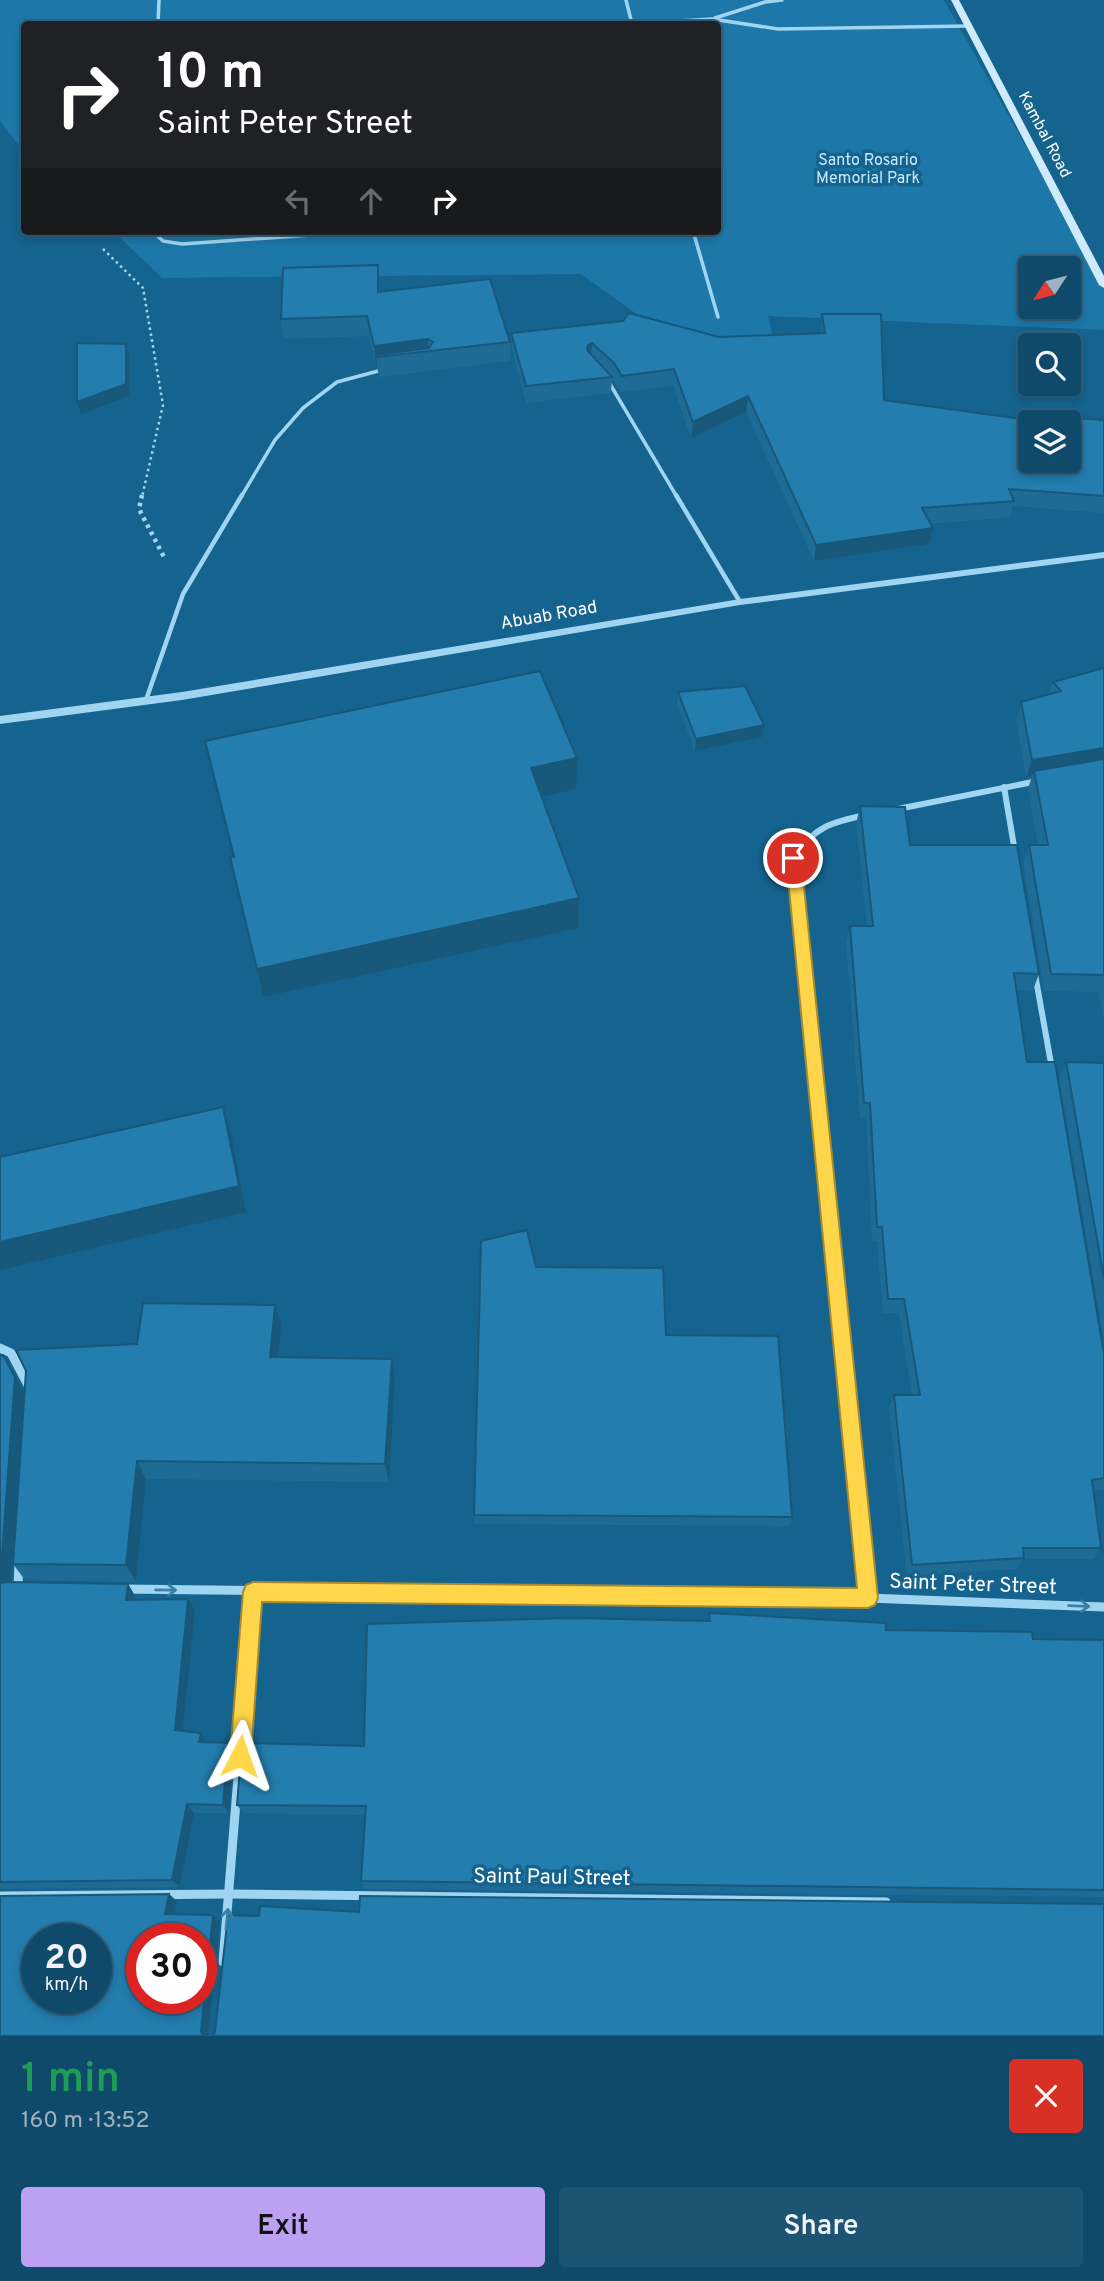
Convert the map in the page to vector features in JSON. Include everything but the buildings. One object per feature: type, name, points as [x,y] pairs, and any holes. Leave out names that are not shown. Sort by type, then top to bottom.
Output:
[{"type":"main road","name":"Kambal Road","points":[[955,0],[1104,285]]},
{"type":"street","name":"Abuab Road","points":[[0,720],[146,701],[740,602],[1104,555]]},
{"type":"street","points":[[883,812],[1054,779]]},
{"type":"street","points":[[1003,787],[1015,855]]},
{"type":"street","points":[[868,1598],[793,858],[805,838],[829,823],[869,815]]},
{"type":"street","points":[[1034,965],[1053,1074]]},
{"type":"street","points":[[0,1348],[11,1353],[31,1390],[30,1403]]},
{"type":"street","points":[[20,1547],[13,1588],[32,1587]]},
{"type":"street","name":"Saint Peter Street","points":[[115,1589],[868,1598],[1104,1607]]},
{"type":"street","points":[[222,1971],[253,1592]]},
{"type":"street","name":"Saint Paul Street","points":[[0,1896],[230,1894],[896,1902]]},
{"type":"lane","points":[[158,21],[159,0]]},
{"type":"lane","points":[[626,0],[631,21]]},
{"type":"lane","points":[[712,19],[765,2],[782,0]]},
{"type":"lane","points":[[680,21],[712,19],[778,29],[969,26]]},
{"type":"lane","points":[[156,235],[163,241],[182,244],[311,235]]},
{"type":"lane","points":[[694,235],[718,317]]},
{"type":"lane","points":[[146,701],[183,594],[275,440],[303,408],[337,382],[384,369]]},
{"type":"lane","points":[[601,373],[610,382],[740,602]]},
{"type":"path","points":[[103,249],[143,288],[163,405],[139,509],[183,594]]},
{"type":"green space","name":"Santo Rosario Memorial Park","points":[[0,0],[944,0],[1104,286],[1104,330],[768,316],[785,394],[745,392],[581,274],[162,278],[117,235],[721,235],[721,21],[21,21],[21,148],[0,121]]},
{"type":"route","points":[[240,1756],[253,1592],[868,1598],[793,858]]}]
